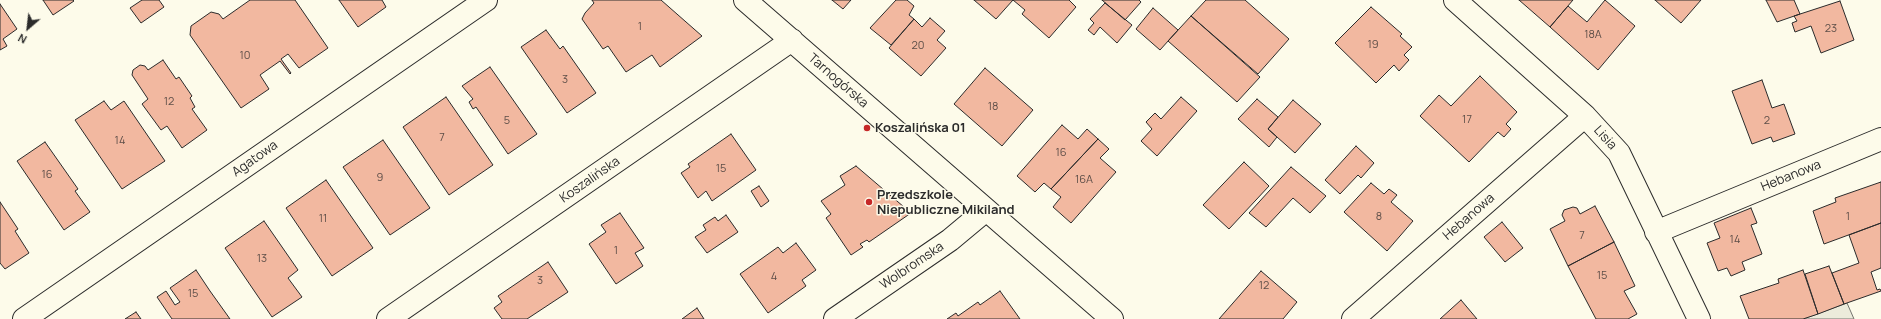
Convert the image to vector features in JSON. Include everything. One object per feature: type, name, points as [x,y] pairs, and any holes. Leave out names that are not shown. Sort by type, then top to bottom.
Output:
[{"type":"street","name":"Agatowa","points":[[24,319],[486,0]]},
{"type":"street","name":"Tarnogórska","points":[[745,0],[1112,319]]},
{"type":"street","name":"Lisia","points":[[1455,0],[1585,116],[1619,154],[1699,319]]},
{"type":"street","name":"Koszalińska","points":[[388,319],[792,40]]},
{"type":"street","name":"Hebanowa","points":[[1353,319],[1585,116]]},
{"type":"street","name":"Hebanowa","points":[[1656,232],[1881,139]]},
{"type":"street","name":"Wolbromska","points":[[835,319],[950,240],[986,210]]},
{"type":"shaded area","points":[[1847,303],[1854,319],[1803,319]]},
{"type":"building","points":[[43,0],[73,0],[74,1],[53,15]]},
{"type":"building","points":[[142,0],[159,0],[164,7],[141,23],[130,8]]},
{"type":"building","points":[[250,0],[295,0],[328,48],[299,68],[288,54],[281,59],[291,73],[290,74],[280,61],[260,75],[269,89],[241,108],[190,35],[191,26],[211,12],[219,14],[223,19]]},
{"type":"building","points":[[339,0],[382,0],[386,7],[358,27]]},
{"type":"building","points":[[592,0],[661,0],[702,36],[660,67],[652,55],[626,72],[608,46],[603,49],[582,19],[594,3]]},
{"type":"building","points":[[832,0],[851,0],[843,9]]},
{"type":"building","points":[[896,0],[907,0],[914,6],[909,15],[914,19],[891,45],[870,28]]},
{"type":"building","points":[[974,0],[1013,0],[996,19]]},
{"type":"building","points":[[1013,0],[1069,0],[1076,7],[1049,38],[1022,14],[1025,10]]},
{"type":"building","points":[[1102,0],[1139,0],[1141,2],[1125,20]]},
{"type":"building","points":[[1206,0],[1245,0],[1289,39],[1258,74],[1191,16]]},
{"type":"building","points":[[1519,0],[1573,0],[1550,27]]},
{"type":"building","points":[[1605,0],[1635,26],[1598,70],[1550,27],[1568,6],[1587,22]]},
{"type":"building","points":[[1655,0],[1701,0],[1681,23]]},
{"type":"building","points":[[1766,0],[1794,0],[1800,14],[1777,22]]},
{"type":"building","points":[[1840,1],[1854,40],[1821,53],[1811,26],[1795,32],[1792,23],[1797,21],[1794,16]]},
{"type":"building","points":[[1105,3],[1132,25],[1117,43],[1100,27],[1094,35],[1088,30],[1094,23],[1090,19]]},
{"type":"building","points":[[0,4],[17,29],[3,39],[7,46],[0,50]]},
{"type":"building","points":[[1371,7],[1402,34],[1400,36],[1412,47],[1404,55],[1409,60],[1399,71],[1394,65],[1376,83],[1335,43]]},
{"type":"building","points":[[1153,8],[1178,30],[1160,50],[1136,29]]},
{"type":"building","points":[[1191,16],[1260,77],[1237,102],[1168,41]]},
{"type":"building","points":[[930,18],[945,31],[937,40],[946,48],[921,76],[889,48],[914,19],[922,27]]},
{"type":"building","points":[[546,30],[560,49],[563,46],[596,93],[567,113],[521,47]]},
{"type":"building","points":[[163,60],[176,79],[179,77],[192,96],[190,98],[195,107],[192,109],[207,130],[182,148],[167,126],[161,130],[142,104],[148,99],[132,75],[133,70],[140,65],[145,66],[148,70]]},
{"type":"building","points":[[490,67],[537,134],[508,154],[476,107],[473,109],[469,102],[473,99],[462,86]]},
{"type":"building","points":[[985,68],[1033,110],[1002,146],[954,104]]},
{"type":"building","points":[[1480,76],[1517,112],[1506,124],[1511,129],[1504,137],[1498,132],[1469,162],[1420,116],[1439,95],[1451,106]]},
{"type":"building","points":[[1762,80],[1772,108],[1784,104],[1795,134],[1773,142],[1771,137],[1752,144],[1732,91]]},
{"type":"building","points":[[446,97],[493,165],[449,195],[403,127]]},
{"type":"building","points":[[1181,97],[1197,111],[1157,156],[1141,141],[1152,129],[1146,122],[1155,113],[1161,119]]},
{"type":"building","points":[[1257,99],[1278,117],[1268,129],[1277,137],[1269,147],[1238,119]]},
{"type":"building","points":[[1293,100],[1321,124],[1295,153],[1268,129]]},
{"type":"building","points":[[104,101],[111,110],[124,101],[165,161],[122,189],[75,120]]},
{"type":"building","points":[[1062,125],[1078,139],[1087,129],[1098,139],[1051,189],[1044,183],[1035,192],[1017,176]]},
{"type":"building","points":[[731,134],[756,170],[712,201],[706,191],[698,198],[681,173],[690,167],[688,164]]},
{"type":"building","points":[[1098,139],[1109,149],[1100,158],[1116,172],[1071,223],[1053,207],[1061,197],[1051,189]]},
{"type":"building","points":[[383,140],[430,208],[390,235],[343,167]]},
{"type":"building","points":[[45,142],[78,189],[75,191],[90,212],[64,230],[17,161]]},
{"type":"building","points":[[1356,146],[1374,163],[1361,178],[1358,175],[1340,194],[1325,180]]},
{"type":"building","points":[[1244,162],[1269,186],[1229,229],[1203,205]]},
{"type":"building","points":[[856,166],[911,213],[869,242],[867,240],[860,244],[863,247],[851,255],[826,218],[831,214],[821,201],[845,185],[840,176]]},
{"type":"building","points":[[1291,167],[1326,196],[1310,213],[1293,198],[1266,227],[1249,213]]},
{"type":"building","points":[[326,180],[373,248],[332,276],[286,208]]},
{"type":"building","points":[[1881,182],[1881,223],[1824,244],[1813,211],[1836,202],[1835,198]]},
{"type":"building","points":[[1371,183],[1384,194],[1389,189],[1397,195],[1391,202],[1413,221],[1387,251],[1344,212]]},
{"type":"building","points":[[759,186],[769,201],[761,207],[751,191]]},
{"type":"building","points":[[0,202],[18,229],[15,231],[29,253],[5,269],[0,263]]},
{"type":"building","points":[[1595,206],[1614,242],[1568,266],[1550,229],[1565,221],[1562,215],[1564,210],[1573,207],[1577,208],[1580,214]]},
{"type":"building","points":[[1751,208],[1757,223],[1751,225],[1762,254],[1742,262],[1745,270],[1731,276],[1727,268],[1718,271],[1707,243],[1720,238],[1714,223]]},
{"type":"building","points":[[620,213],[644,248],[635,253],[643,266],[616,284],[589,244],[606,232],[601,225]]},
{"type":"building","points":[[726,215],[738,232],[707,253],[695,237],[706,230],[703,225],[715,217],[718,221]]},
{"type":"building","points":[[264,221],[298,270],[288,278],[302,297],[272,317],[225,248]]},
{"type":"building","points":[[1502,222],[1523,248],[1505,262],[1484,237]]},
{"type":"building","points":[[1881,223],[1881,268],[1871,272],[1877,290],[1880,289],[1881,291],[1844,304],[1832,273],[1859,263],[1849,235]]},
{"type":"building","points":[[1614,242],[1635,286],[1624,291],[1637,314],[1628,319],[1596,319],[1568,266]]},
{"type":"building","points":[[796,243],[816,270],[802,280],[806,286],[768,313],[740,274],[778,247],[783,253]]},
{"type":"building","points":[[548,262],[568,292],[527,319],[502,319],[494,308],[502,302],[498,296]]},
{"type":"building","points":[[1829,266],[1844,304],[1818,314],[1805,274]]},
{"type":"building","points":[[196,270],[230,319],[172,319],[157,297],[166,291],[175,305],[180,302],[170,288]]},
{"type":"building","points":[[1803,270],[1818,314],[1803,319],[1749,319],[1740,296],[1779,283],[1778,279]]},
{"type":"building","points":[[1261,271],[1297,302],[1283,319],[1219,319]]},
{"type":"building","points":[[1000,291],[1020,319],[947,319],[956,313],[958,316],[978,302],[980,305]]},
{"type":"building","points":[[1461,300],[1477,319],[1440,319]]},
{"type":"building","points":[[697,308],[704,319],[682,319]]},
{"type":"building","points":[[136,312],[141,319],[125,319]]},
{"type":"place","name":"Koszalińska 01","points":[[867,128]]},
{"type":"place","name":"Przedszkole Niepubliczne Mikiland","points":[[869,202]]}]
